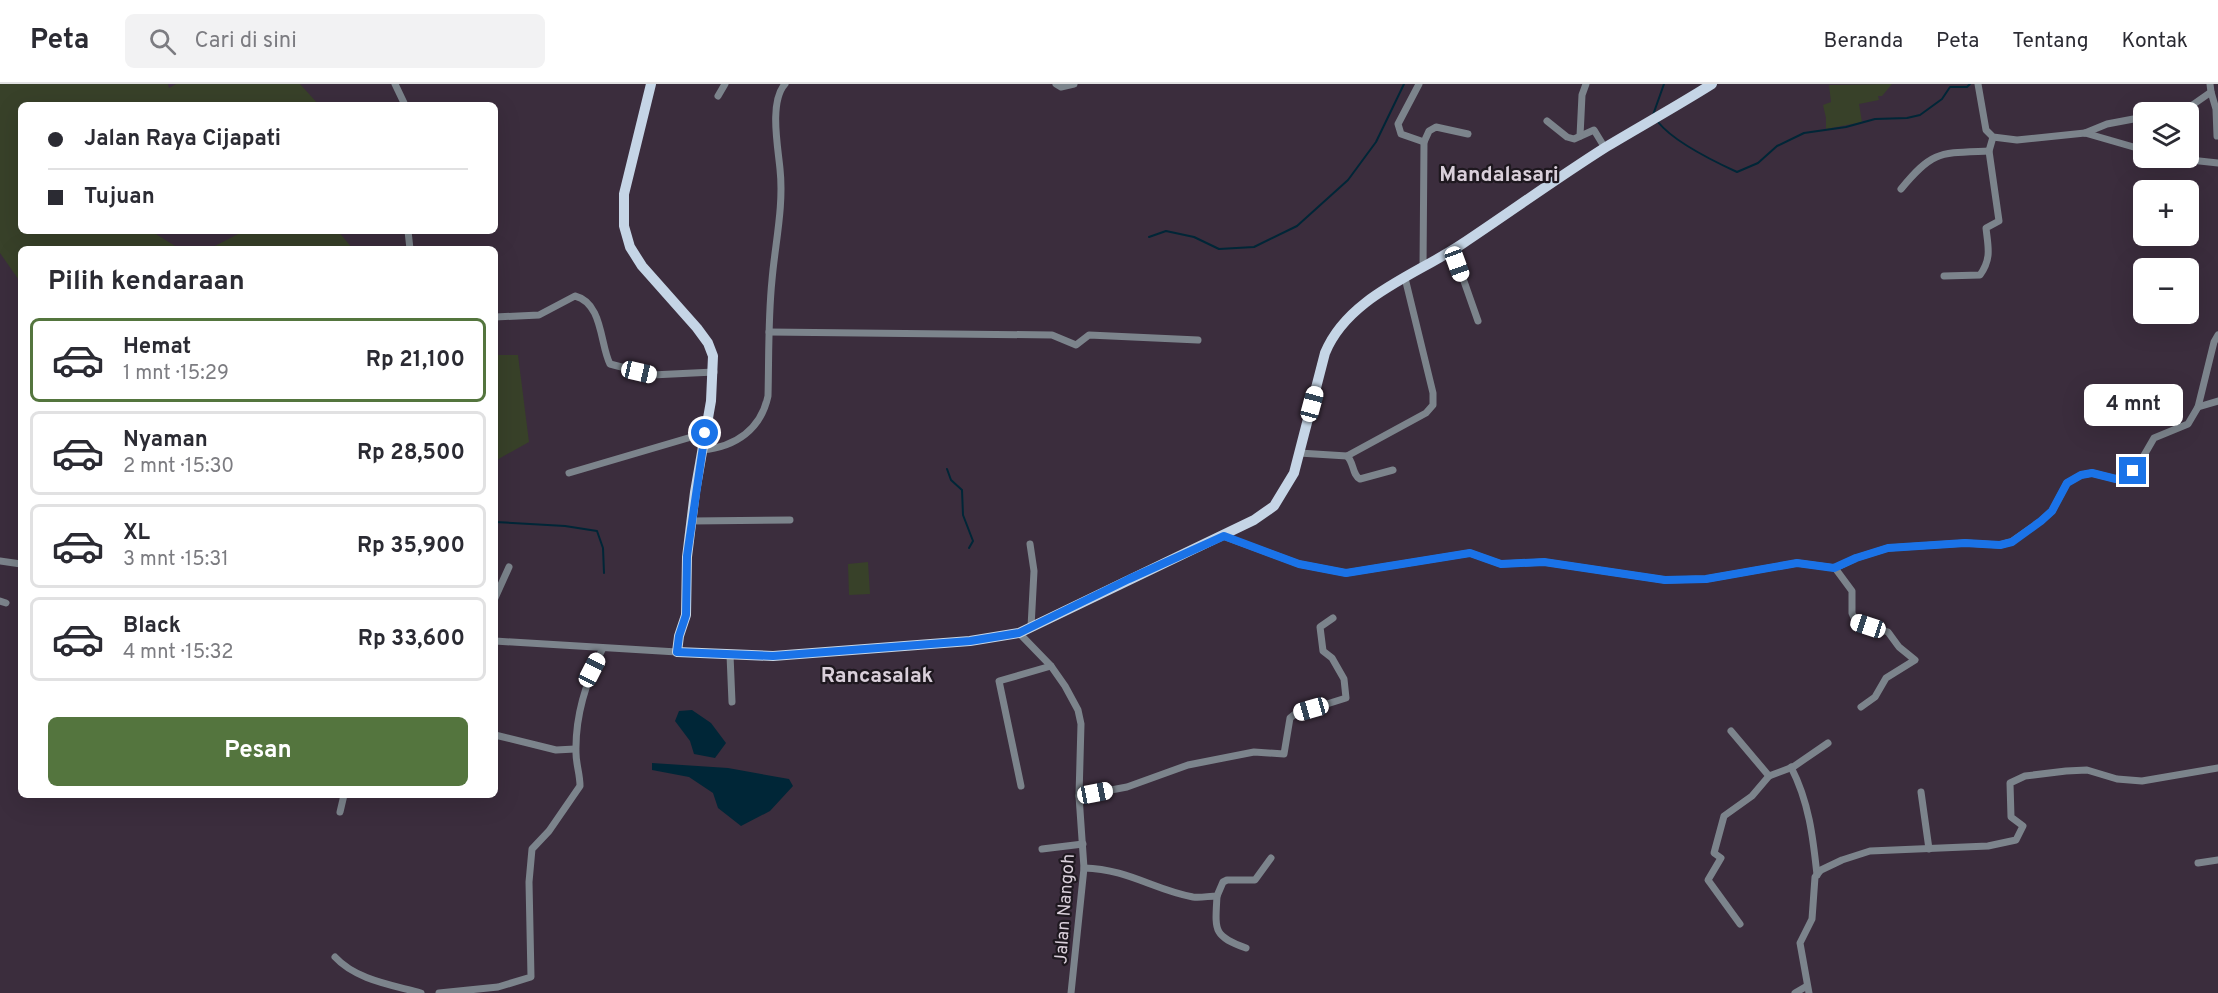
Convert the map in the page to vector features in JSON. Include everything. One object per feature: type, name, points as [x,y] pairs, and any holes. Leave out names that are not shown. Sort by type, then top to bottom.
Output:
[{"type":"main road","points":[[651,84],[624,194],[624,226],[630,247],[642,266],[708,343],[713,356],[714,372],[695,492],[698,521],[686,569],[688,605],[677,642],[677,652],[773,656],[970,641],[1019,633],[1254,520],[1274,506],[1294,473],[1325,353],[1334,336],[1372,298],[1453,250],[1605,148],[1712,84]]},
{"type":"street","points":[[395,84],[404,102]]},
{"type":"street","points":[[718,96],[725,84]]},
{"type":"street","points":[[702,450],[717,449],[736,442],[765,409],[768,396],[769,332],[781,180],[777,148],[777,102],[779,91],[785,84]]},
{"type":"street","points":[[1056,84],[1061,87],[1074,84]]},
{"type":"street","points":[[1419,84],[1398,126],[1401,134],[1424,142]]},
{"type":"street","points":[[1580,136],[1581,103],[1585,84]]},
{"type":"street","points":[[1978,84],[1986,130],[1993,137],[2017,140],[2085,133],[2133,147]]},
{"type":"street","points":[[2195,102],[2210,88],[2216,109],[2217,136]]},
{"type":"street","points":[[2085,133],[2093,128],[2133,119]]},
{"type":"street","points":[[1547,121],[1567,137],[1574,139],[1594,130],[1605,148]]},
{"type":"street","points":[[1423,268],[1424,142],[1429,131],[1436,127],[1468,134]]},
{"type":"street","points":[[1944,276],[1980,275],[1988,261],[1986,228],[1998,221],[1989,151],[1993,137]]},
{"type":"street","points":[[1901,189],[1928,160],[1946,154],[1989,151]]},
{"type":"street","points":[[2199,161],[2218,163]]},
{"type":"street","points":[[1453,250],[1478,321]]},
{"type":"street","points":[[1299,453],[1347,456],[1426,413],[1433,405],[1433,393],[1405,278]]},
{"type":"street","points":[[498,316],[539,315],[575,296],[582,298],[588,304],[594,315],[602,332],[611,365],[652,375],[714,372]]},
{"type":"street","points":[[769,332],[1052,335],[1076,345],[1089,335],[1198,340]]},
{"type":"street","points":[[1224,536],[1299,564],[1346,573],[1470,553],[1501,564],[1544,562],[1665,580],[1706,579],[1797,563],[1834,568],[1888,548],[1965,543],[2000,545],[2012,542],[2052,511],[2067,483],[2081,475],[2092,473],[2116,479],[2126,476],[2139,464],[2154,438],[2188,424],[2198,407],[2214,342],[2218,335]]},
{"type":"street","points":[[2198,407],[2218,401]]},
{"type":"street","points":[[569,473],[705,433]]},
{"type":"street","points":[[1347,456],[1351,460],[1357,479],[1393,470]]},
{"type":"street","points":[[698,521],[790,520]]},
{"type":"street","points":[[1030,544],[1034,571],[1031,627]]},
{"type":"street","points":[[0,561],[18,564]]},
{"type":"street","points":[[498,591],[509,567]]},
{"type":"street","points":[[1834,568],[1852,591],[1853,618],[1856,622],[1888,632],[1899,647],[1916,660],[1886,678],[1875,697],[1861,707]]},
{"type":"street","points":[[1079,796],[1128,788],[1188,765],[1254,752],[1284,753],[1290,718],[1295,714],[1343,700],[1347,696],[1344,679],[1332,658],[1321,647],[1320,627],[1333,618]]},
{"type":"street","name":"Jalan Nangoh","points":[[1019,633],[1051,666],[1065,686],[1080,717],[1082,743],[1079,796],[1084,868],[1071,993]]},
{"type":"street","points":[[498,641],[677,652]]},
{"type":"street","points":[[439,993],[498,987],[531,977],[529,882],[532,849],[549,831],[580,786],[576,749],[578,719],[592,670],[603,648]]},
{"type":"street","points":[[730,655],[732,702]]},
{"type":"street","points":[[1021,786],[999,681],[1051,666]]},
{"type":"street","points":[[1731,731],[1769,776]]},
{"type":"street","points":[[498,736],[556,750],[576,749]]},
{"type":"street","points":[[1740,924],[1708,880],[1721,858],[1714,853],[1724,816],[1752,796],[1769,776],[1791,767],[1828,744]]},
{"type":"street","points":[[1791,767],[1802,788],[1812,827],[1817,875],[1813,889],[1812,920],[1800,943],[1808,990],[1795,993]]},
{"type":"street","points":[[1817,875],[1821,870],[1842,860],[1870,851],[1988,846],[2016,840],[2023,826],[2011,817],[2010,783],[2025,776],[2087,770],[2117,779],[2142,781],[2218,768]]},
{"type":"street","points":[[1922,792],[1929,849]]},
{"type":"street","points":[[340,812],[343,798]]},
{"type":"street","points":[[1042,849],[1083,844]]},
{"type":"street","points":[[1246,948],[1224,940],[1219,934],[1217,896],[1223,882],[1227,880],[1254,880],[1271,858]]},
{"type":"street","points":[[2198,863],[2218,860]]},
{"type":"street","points":[[1084,868],[1127,874],[1169,891],[1195,897],[1217,896]]},
{"type":"street","points":[[335,957],[343,965],[375,980],[421,993]]},
{"type":"green space","points":[[0,84],[168,84],[169,88],[176,84],[300,84],[316,102],[18,102],[18,234],[156,234],[175,246],[18,246],[18,279],[0,253]]},
{"type":"green space","points":[[1892,84],[1882,96],[1878,96],[1879,100],[1859,104],[1862,122],[1826,129],[1823,105],[1831,102],[1829,85]]},
{"type":"green space","points":[[238,234],[340,234],[350,246],[215,246]]},
{"type":"green space","points":[[498,355],[518,355],[529,442],[498,459]]},
{"type":"green space","points":[[868,562],[870,594],[849,595],[848,564]]},
{"type":"water","points":[[692,710],[711,723],[726,743],[715,758],[694,754],[690,741],[675,721],[679,711]]},
{"type":"water","points":[[652,763],[728,768],[789,779],[793,786],[770,811],[741,826],[718,808],[713,793],[689,777],[652,770]]},
{"type":"waterway","points":[[1149,237],[1166,231],[1194,237],[1219,249],[1254,247],[1297,226],[1348,180],[1376,142],[1404,84]]},
{"type":"waterway","points":[[1653,115],[1664,84]]},
{"type":"waterway","points":[[1658,122],[1684,144],[1737,172],[1758,163],[1777,146],[1804,133],[1846,127],[1875,119],[1907,118],[1920,115],[1942,99],[1950,87],[1967,87],[1970,84]]},
{"type":"waterway","points":[[947,469],[951,480],[962,490],[963,515],[973,541],[969,548]]},
{"type":"waterway","points":[[498,522],[565,526],[597,531],[603,548],[604,573]]},
{"type":"district","name":"Mandalasari","points":[[1499,174]]},
{"type":"district","name":"Rancasalak","points":[[877,675]]},
{"type":"route","points":[[705,433],[687,556],[688,605],[677,642],[677,652],[714,655],[773,656],[853,651],[970,641],[1019,633],[1224,536],[1299,564],[1346,573],[1470,553],[1501,564],[1544,562],[1665,580],[1706,579],[1797,563],[1834,568],[1888,548],[1965,543],[2000,545],[2012,542],[2052,511],[2061,490],[2067,483],[2081,475],[2092,473],[2116,479],[2133,471]]}]
